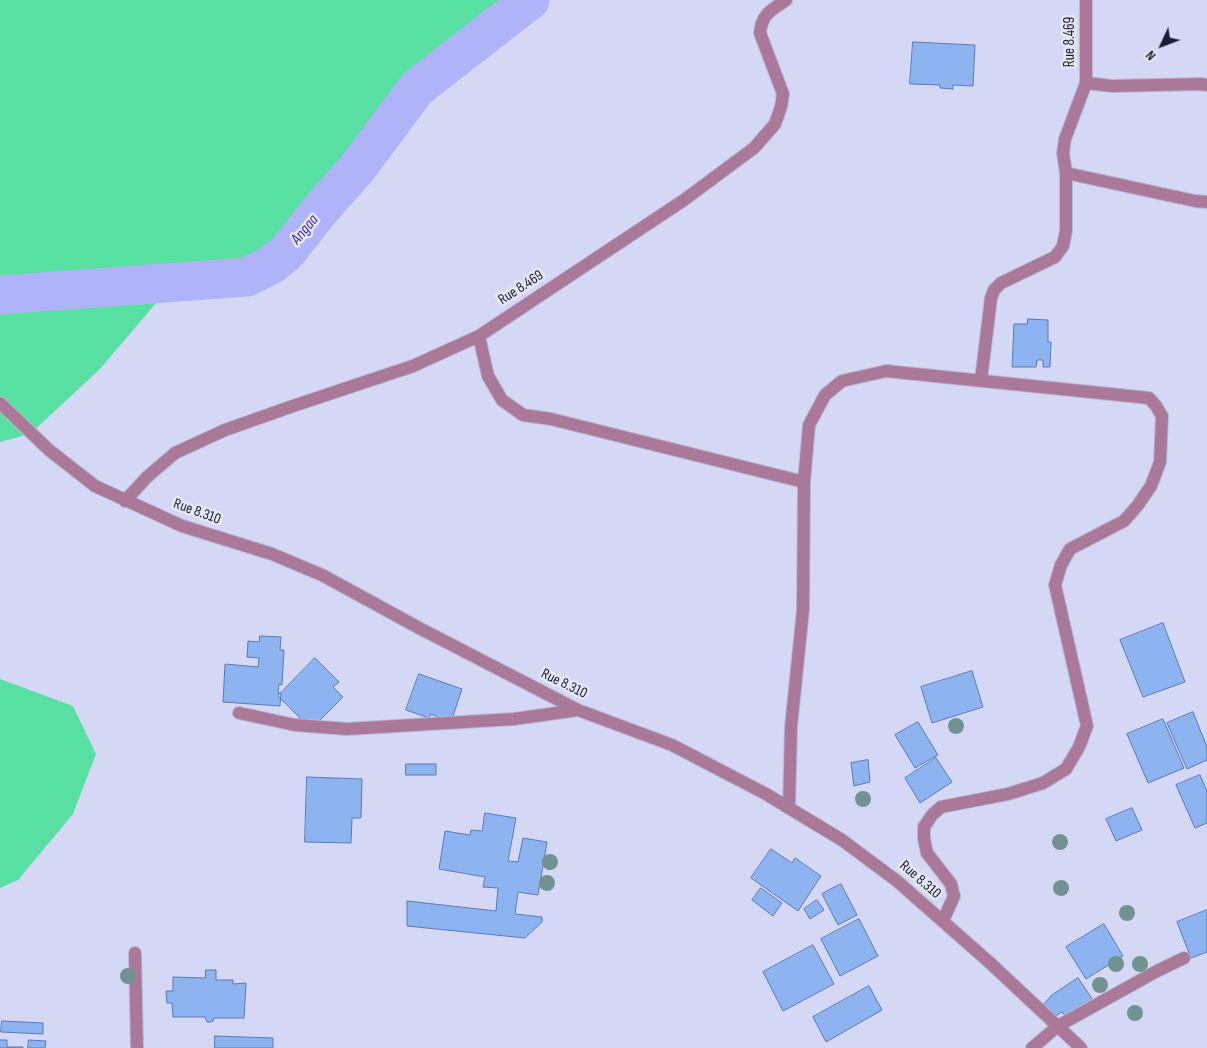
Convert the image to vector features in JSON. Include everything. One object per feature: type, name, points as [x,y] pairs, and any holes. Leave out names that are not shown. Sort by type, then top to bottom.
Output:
[{"type":"street","name":"Rue 8.469","points":[[125,501],[147,477],[175,453],[217,434],[293,406],[413,366],[479,336],[684,200],[754,148],[775,124],[782,107],[783,94],[760,33],[761,23],[767,14],[786,0]]},
{"type":"street","name":"Rue 8.469","points":[[1086,0],[1086,83],[1112,86],[1207,84]]},
{"type":"street","points":[[980,380],[991,298],[994,290],[1001,283],[1055,256],[1064,246],[1066,231],[1066,173],[1063,153],[1065,140],[1086,83]]},
{"type":"street","points":[[1066,173],[1207,202]]},
{"type":"street","points":[[479,336],[488,376],[502,400],[524,415],[551,419],[804,482]]},
{"type":"street","points":[[789,808],[791,727],[803,610],[804,482],[809,425],[825,395],[842,381],[886,370],[1149,398],[1162,416],[1160,462],[1151,486],[1124,521],[1070,549],[1061,565],[1055,585],[1087,726],[1079,748],[1066,770],[1043,783],[1008,794],[941,807],[932,815],[924,827],[924,839],[928,853],[950,884],[954,896],[943,921]]},
{"type":"street","name":"Rue 8.310","points":[[0,403],[48,450],[95,486],[182,526],[272,554],[305,567],[578,710],[672,745],[766,794],[842,840],[890,875],[1081,1048]]},
{"type":"street","points":[[239,713],[295,725],[347,729],[514,719],[578,710]]},
{"type":"street","points":[[135,953],[137,1048]]},
{"type":"street","points":[[1032,1048],[1058,1026],[1184,958]]},
{"type":"green space","points":[[0,0],[530,0],[417,88],[358,167],[287,252],[271,265],[247,277],[200,283],[175,281],[99,370],[30,434],[0,442]]},
{"type":"green space","points":[[0,679],[73,706],[96,754],[73,814],[18,880],[0,888]]},
{"type":"building","points":[[913,42],[975,45],[973,86],[953,85],[953,89],[940,88],[940,85],[910,84]]},
{"type":"building","points":[[1028,319],[1048,320],[1048,342],[1051,342],[1050,367],[1043,367],[1043,360],[1037,360],[1036,367],[1012,367],[1014,324],[1027,324]]},
{"type":"building","points":[[1163,623],[1185,682],[1143,697],[1120,640]]},
{"type":"building","points":[[260,636],[281,637],[280,650],[284,650],[282,685],[279,684],[278,693],[281,693],[280,706],[223,702],[225,664],[258,667],[259,658],[247,657],[248,641],[259,642]]},
{"type":"building","points":[[315,658],[339,682],[333,687],[343,697],[311,729],[278,696]]},
{"type":"building","points":[[972,671],[983,707],[932,723],[921,687]]},
{"type":"building","points":[[419,674],[462,689],[451,722],[431,714],[429,718],[406,710]]},
{"type":"building","points":[[1193,712],[1207,747],[1207,760],[1187,769],[1167,723]]},
{"type":"building","points":[[1163,719],[1184,768],[1148,783],[1127,734]]},
{"type":"building","points":[[918,722],[938,755],[915,768],[895,735]]},
{"type":"building","points":[[936,758],[952,782],[920,803],[905,778]]},
{"type":"building","points":[[868,760],[870,782],[854,786],[851,763]]},
{"type":"building","points":[[406,764],[436,764],[436,775],[406,775]]},
{"type":"building","points":[[1200,775],[1207,791],[1207,823],[1195,828],[1176,785]]},
{"type":"building","points":[[307,777],[362,779],[361,818],[352,818],[351,843],[305,842]]},
{"type":"building","points":[[1132,808],[1142,830],[1116,841],[1106,819]]},
{"type":"building","points":[[485,813],[516,818],[508,861],[518,862],[523,838],[547,842],[538,895],[518,892],[515,914],[542,917],[542,922],[525,938],[407,926],[407,901],[496,911],[498,888],[483,887],[485,877],[439,869],[445,831],[470,835],[471,830],[482,831]]},
{"type":"building","points":[[771,849],[792,863],[795,858],[821,876],[798,911],[751,878]]},
{"type":"building","points":[[841,884],[857,915],[838,925],[822,894]]},
{"type":"building","points":[[761,888],[782,903],[773,916],[752,900]]},
{"type":"building","points":[[817,900],[824,910],[810,919],[804,909]]},
{"type":"building","points":[[1207,910],[1207,952],[1191,958],[1177,922]]},
{"type":"building","points":[[859,919],[878,956],[840,976],[821,939]]},
{"type":"building","points":[[1104,924],[1123,956],[1086,979],[1066,947]]},
{"type":"building","points":[[813,945],[834,984],[783,1011],[763,972]]},
{"type":"building","points":[[206,970],[216,970],[216,980],[233,980],[233,984],[246,983],[244,1018],[214,1018],[213,1021],[207,1022],[205,1017],[173,1017],[172,1003],[167,1003],[166,991],[173,991],[173,977],[205,978]]},
{"type":"building","points":[[1078,978],[1093,1000],[1066,1017],[1062,1012],[1051,1019],[1042,1006],[1052,995]]},
{"type":"building","points":[[869,986],[882,1010],[826,1042],[813,1017]]},
{"type":"building","points":[[2,1021],[43,1023],[43,1034],[1,1032]]},
{"type":"building","points":[[215,1036],[273,1038],[273,1048],[215,1048]]},
{"type":"building","points":[[0,1040],[7,1040],[7,1047],[23,1048],[0,1048]]},
{"type":"building","points":[[29,1040],[46,1041],[45,1048],[28,1048]]},
{"type":"waterway","name":"Angaa","points":[[0,295],[247,277],[271,265],[287,252],[358,167],[417,88],[530,0]]}]
